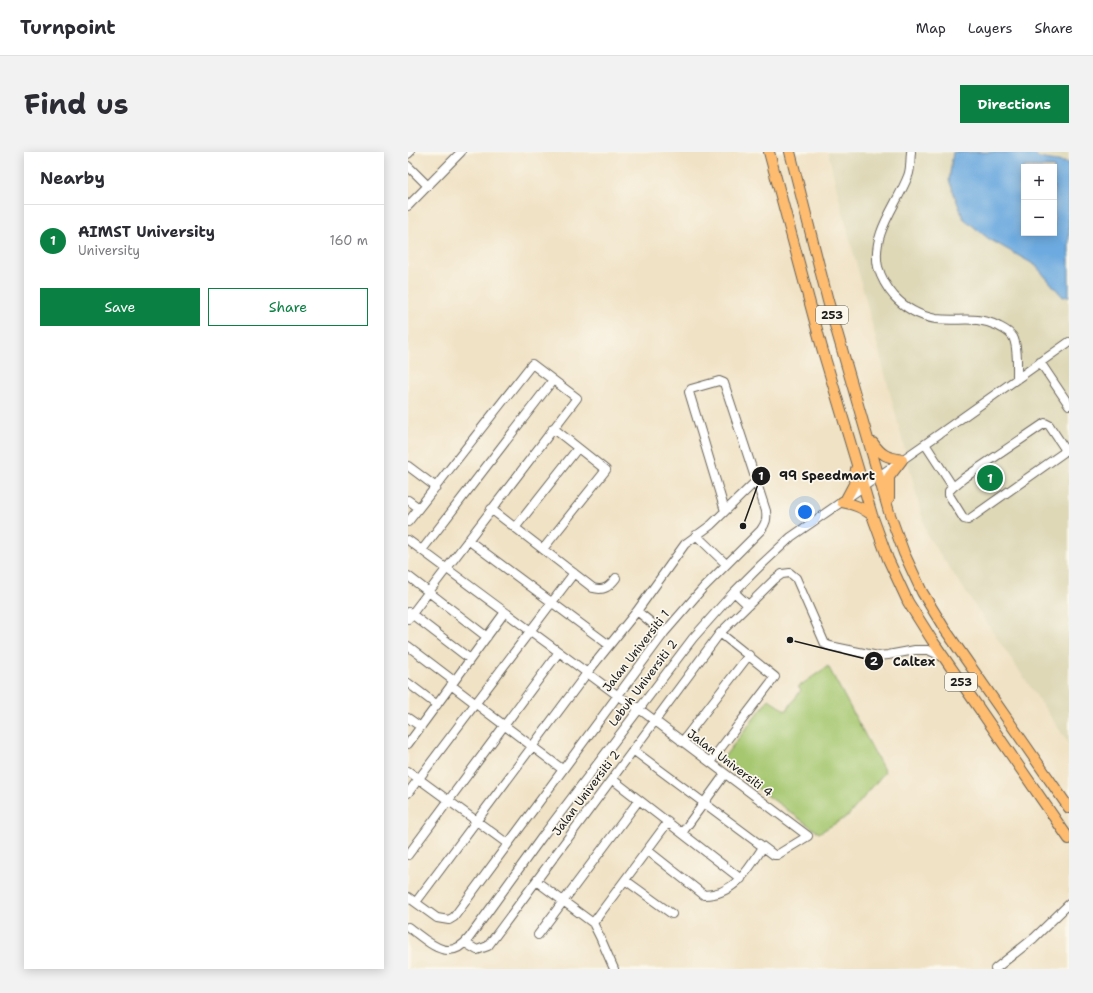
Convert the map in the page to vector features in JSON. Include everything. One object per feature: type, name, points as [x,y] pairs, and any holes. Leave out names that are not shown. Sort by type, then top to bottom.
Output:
[{"type":"main road","name":"253","points":[[769,152],[822,348],[872,515],[888,559],[908,602],[1069,839]]},
{"type":"main road","name":"253","points":[[790,152],[828,301],[879,476],[904,552],[925,598],[944,628],[1069,808]]},
{"type":"main road","points":[[867,435],[880,453],[888,457],[902,460],[889,477],[890,512]]},
{"type":"main road","points":[[857,464],[854,484],[844,500],[860,507],[872,515]]},
{"type":"street","points":[[408,206],[461,152]]},
{"type":"street","points":[[911,152],[909,175],[892,207],[879,239],[877,252],[878,267],[888,289],[898,301],[908,309],[918,313],[936,319],[977,319],[1006,330],[1012,335],[1015,342],[1017,379]]},
{"type":"street","points":[[408,166],[428,186]]},
{"type":"street","name":"Lebuh Universiti 2","points":[[465,943],[638,708],[692,638],[734,592],[791,537],[1069,342]]},
{"type":"street","points":[[1040,362],[1069,406]]},
{"type":"street","points":[[408,522],[532,364],[576,398],[409,615],[470,659]]},
{"type":"street","points":[[422,550],[554,380]]},
{"type":"street","name":"Jalan Universiti 1","points":[[416,902],[437,918],[449,920],[454,917],[664,633],[687,605],[761,530],[765,524],[767,518],[766,511],[724,383],[719,381],[691,389],[689,392],[725,511]]},
{"type":"street","points":[[1045,423],[1049,425],[1065,449],[1064,453],[968,520],[964,518],[949,495],[949,491],[953,488],[964,478],[1045,423]]},
{"type":"street","points":[[543,549],[606,470],[553,428]]},
{"type":"street","points":[[925,444],[953,488]]},
{"type":"street","points":[[515,528],[578,448]]},
{"type":"street","points":[[408,466],[436,487]]},
{"type":"street","points":[[408,897],[416,902],[588,673],[637,611],[685,544],[696,535],[704,531],[756,481]]},
{"type":"street","points":[[408,500],[419,508]]},
{"type":"street","points":[[491,509],[593,588],[598,590],[605,589],[610,586],[616,578]]},
{"type":"street","points":[[696,535],[726,564]]},
{"type":"street","name":"Jalan Universiti 4","points":[[408,540],[617,695],[638,708],[808,836],[777,856],[763,847]]},
{"type":"street","points":[[468,540],[610,645]]},
{"type":"street","points":[[408,793],[574,573]]},
{"type":"street","name":"Jalan Universiti 2","points":[[465,943],[477,950],[484,949],[488,946],[720,633],[775,579],[782,574],[790,573],[796,578],[825,644],[878,656],[888,656],[916,650],[928,650],[945,658]]},
{"type":"street","points":[[408,576],[487,638]]},
{"type":"street","points":[[734,592],[748,605]]},
{"type":"street","points":[[637,611],[664,633]]},
{"type":"street","points":[[408,744],[505,612]]},
{"type":"street","points":[[710,762],[775,678],[774,675],[720,633]]},
{"type":"street","points":[[408,646],[476,704],[562,769]]},
{"type":"street","points":[[408,855],[559,652]]},
{"type":"street","points":[[682,742],[749,655]]},
{"type":"street","points":[[408,683],[437,705]]},
{"type":"street","points":[[408,718],[421,727]]},
{"type":"street","points":[[633,750],[763,847],[747,872],[741,878],[728,889],[711,894],[704,894],[647,850]]},
{"type":"street","points":[[408,771],[508,844]]},
{"type":"street","points":[[682,833],[725,774]]},
{"type":"street","points":[[612,779],[741,878]]},
{"type":"street","points":[[538,935],[639,800]]},
{"type":"street","points":[[593,923],[668,822]]},
{"type":"street","points":[[625,880],[672,914]]},
{"type":"street","points":[[536,881],[593,923],[614,969]]},
{"type":"street","points":[[995,969],[1034,938],[1069,904]]},
{"type":"street","points":[[408,927],[432,944],[447,951],[460,948],[465,943]]},
{"type":"shaded area","points":[[828,152],[1069,152],[1069,744],[927,535]]},
{"type":"green space","points":[[828,666],[885,772],[848,816],[819,833],[724,764],[724,757],[769,699],[786,711],[801,690],[798,687]]},
{"type":"water","points":[[953,152],[1033,152],[1039,158],[1069,163],[1069,296],[1063,297],[1035,265],[989,239],[963,218],[949,180]]},
{"type":"place","name":"AIMST University","points":[[990,478]]},
{"type":"place","name":"99 Speedmart","points":[[743,526]]},
{"type":"place","name":"Caltex","points":[[790,640]]}]
